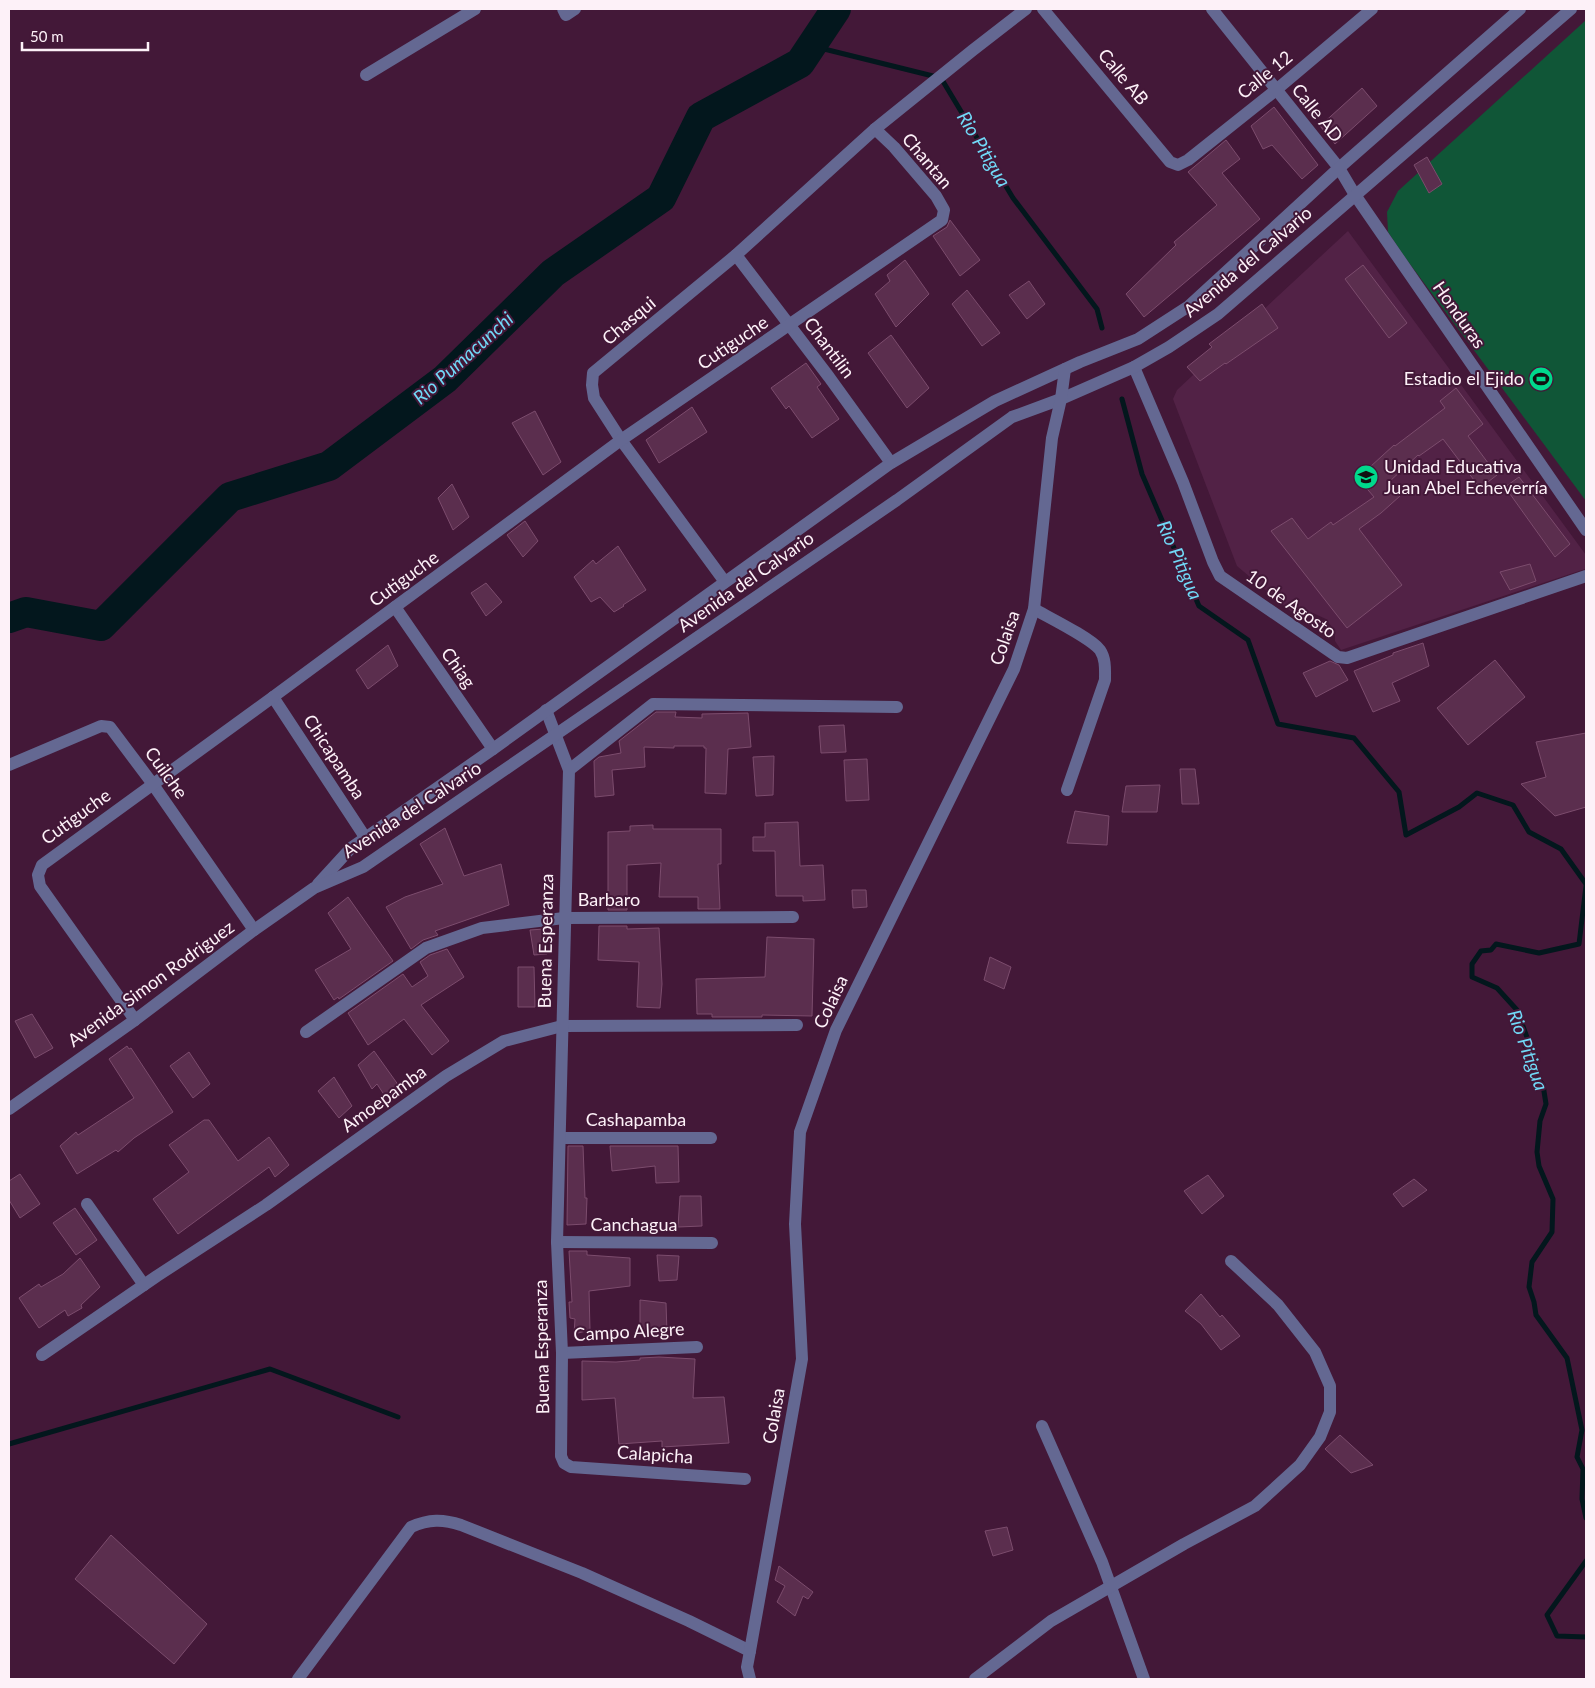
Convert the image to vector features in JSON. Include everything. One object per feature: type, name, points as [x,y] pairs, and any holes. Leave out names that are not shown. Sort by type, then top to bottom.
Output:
[{"type":"street","points":[[366,75],[475,9]]},
{"type":"street","points":[[562,9],[566,15],[575,9]]},
{"type":"street","name":"Chasqui","points":[[724,582],[621,440],[594,398],[593,373],[736,255],[875,130],[1026,9]]},
{"type":"street","name":"Calle AB","points":[[1043,9],[1170,162],[1178,165]]},
{"type":"street","name":"Calle AD","points":[[1212,9],[1339,168]]},
{"type":"street","name":"Calle 12","points":[[1178,165],[1188,160],[1276,90],[1372,9]]},
{"type":"street","name":"Avenida del Calvario","points":[[314,888],[350,848],[493,749],[892,463],[995,401],[1065,369],[1138,339],[1189,306],[1339,168],[1520,9]]},
{"type":"street","name":"Avenida del Calvario","points":[[314,888],[363,867],[896,500],[1012,416],[1061,399],[1134,367],[1169,347],[1218,314],[1571,9]]},
{"type":"street","name":"Chantan","points":[[875,130],[894,147],[936,196],[944,210],[942,220]]},
{"type":"street","name":"Honduras","points":[[1339,168],[1356,196],[1586,530]]},
{"type":"street","name":"Cutiguche","points":[[134,1020],[40,886],[38,875],[42,865],[621,440],[942,220]]},
{"type":"street","name":"Chantilin","points":[[736,255],[892,463]]},
{"type":"street","name":"10 de Agosto","points":[[1134,367],[1184,482],[1213,562],[1220,576],[1338,657],[1347,658],[1586,576]]},
{"type":"street","name":"Colaisa","points":[[750,1679],[747,1667],[802,1360],[795,1224],[800,1132],[836,1030],[1014,669],[1034,609],[1052,438],[1061,399],[1065,369]]},
{"type":"street","name":"Chiag","points":[[395,607],[493,749]]},
{"type":"street","points":[[1034,609],[1084,637],[1099,649],[1105,664],[1105,680],[1066,790]]},
{"type":"street","name":"Chicapamba","points":[[273,697],[365,837]]},
{"type":"street","points":[[546,710],[569,770],[653,704],[897,707]]},
{"type":"street","name":"Cuilche","points":[[9,765],[101,726],[110,727],[152,783],[254,930]]},
{"type":"street","name":"Buena Esperanza","points":[[564,1463],[561,1456],[562,1353],[557,1242],[569,770]]},
{"type":"street","name":"Avenida Simon Rodriguez","points":[[9,1109],[314,888]]},
{"type":"street","name":"Barbaro","points":[[306,1032],[426,948],[482,928],[564,918],[792,917]]},
{"type":"street","name":"Amoepamba","points":[[42,1355],[144,1285],[266,1206],[446,1076],[504,1041],[562,1026],[797,1025]]},
{"type":"street","name":"Cashapamba","points":[[560,1138],[711,1138]]},
{"type":"street","points":[[87,1204],[144,1285]]},
{"type":"street","name":"Canchagua","points":[[557,1242],[712,1243]]},
{"type":"street","points":[[975,1679],[1052,1621],[1184,1544],[1255,1506],[1300,1465],[1320,1437],[1330,1412],[1330,1386],[1315,1352],[1278,1305],[1231,1261]]},
{"type":"street","name":"Campo Alegre","points":[[562,1353],[697,1347]]},
{"type":"street","points":[[1042,1426],[1111,1586],[1144,1679]]},
{"type":"street","name":"Calapicha","points":[[564,1463],[571,1467],[745,1478]]},
{"type":"street","points":[[298,1679],[411,1527],[425,1521],[446,1520],[582,1573],[689,1621],[750,1651]]},
{"type":"shaded area","name":"Unidad Educativa Juan Abel Echeverría","points":[[1348,231],[1586,555],[1586,560],[1585,569],[1341,650],[1335,641],[1332,627],[1326,619],[1313,613],[1294,614],[1237,566],[1173,399],[1177,390]]},
{"type":"green space","name":"Estadio el Ejido","points":[[1586,20],[1586,501],[1404,256],[1388,232],[1387,212],[1398,191]]},
{"type":"building","points":[[1362,88],[1377,106],[1335,144],[1320,126]]},
{"type":"building","points":[[1274,107],[1318,165],[1302,179],[1272,145],[1263,149],[1251,126]]},
{"type":"building","points":[[1226,140],[1240,159],[1222,173],[1260,219],[1144,317],[1126,294],[1176,245],[1174,242],[1217,205],[1188,172]]},
{"type":"building","points":[[1427,157],[1442,184],[1429,193],[1414,165]]},
{"type":"building","points":[[950,220],[980,260],[960,276],[933,236],[947,227]]},
{"type":"building","points":[[905,260],[929,294],[896,327],[875,294],[890,281],[887,275]]},
{"type":"building","points":[[1363,265],[1407,323],[1389,338],[1345,279]]},
{"type":"building","points":[[1029,281],[1045,304],[1027,319],[1009,295]]},
{"type":"building","points":[[967,290],[1000,333],[982,346],[952,304]]},
{"type":"building","points":[[1262,304],[1278,328],[1200,381],[1187,367],[1212,347],[1209,344]]},
{"type":"building","points":[[891,335],[929,388],[907,408],[868,353]]},
{"type":"building","points":[[806,363],[821,384],[817,387],[839,419],[812,438],[789,406],[786,409],[771,388]]},
{"type":"building","points":[[1456,388],[1483,424],[1468,436],[1497,475],[1480,488],[1443,439],[1418,455],[1389,482],[1400,496],[1359,529],[1402,585],[1347,628],[1271,531],[1292,518],[1308,539],[1331,522],[1333,525],[1374,497],[1358,478],[1394,445],[1445,408],[1440,401]]},
{"type":"building","points":[[692,407],[707,432],[659,463],[646,440]]},
{"type":"building","points":[[535,411],[561,462],[543,475],[512,423]]},
{"type":"building","points":[[1519,477],[1570,544],[1555,557],[1505,487]]},
{"type":"building","points":[[452,484],[469,517],[453,530],[438,498]]},
{"type":"building","points":[[525,521],[538,541],[523,557],[507,535]]},
{"type":"building","points":[[618,546],[646,590],[614,612],[600,597],[591,602],[574,577],[593,560],[596,564]]},
{"type":"building","points":[[1530,564],[1536,581],[1510,590],[1500,572]]},
{"type":"building","points":[[486,583],[502,602],[486,616],[471,593]]},
{"type":"building","points":[[1423,643],[1429,666],[1392,683],[1400,701],[1373,712],[1354,671],[1393,655],[1393,653]]},
{"type":"building","points":[[388,645],[398,666],[368,689],[356,670]]},
{"type":"building","points":[[1495,660],[1525,697],[1468,745],[1437,708]]},
{"type":"building","points":[[1330,661],[1339,665],[1348,680],[1316,697],[1303,673]]},
{"type":"building","points":[[656,712],[676,712],[675,717],[702,718],[702,714],[748,713],[751,747],[728,749],[726,794],[705,793],[706,748],[704,746],[674,746],[674,748],[644,747],[645,767],[612,770],[614,795],[595,797],[594,761],[599,757],[621,753],[619,741]]},
{"type":"building","points":[[844,725],[846,752],[821,753],[819,726]]},
{"type":"building","points":[[1586,733],[1586,807],[1555,816],[1521,784],[1546,777],[1536,742]]},
{"type":"building","points":[[774,756],[773,795],[756,796],[753,757]]},
{"type":"building","points":[[867,759],[869,800],[846,801],[844,760]]},
{"type":"building","points":[[1180,769],[1195,769],[1199,804],[1182,804]]},
{"type":"building","points":[[1160,785],[1157,812],[1122,812],[1126,786]]},
{"type":"building","points":[[1075,811],[1109,816],[1107,845],[1067,843]]},
{"type":"building","points":[[798,822],[800,866],[823,865],[825,900],[803,901],[803,896],[776,896],[775,851],[753,851],[753,837],[765,837],[765,823]]},
{"type":"building","points":[[653,825],[653,829],[721,829],[721,864],[718,864],[720,909],[698,909],[698,897],[659,897],[661,863],[627,865],[627,910],[608,910],[608,832],[630,831],[630,826]]},
{"type":"building","points":[[445,828],[464,876],[501,864],[509,905],[435,931],[438,935],[423,940],[411,949],[386,907],[405,897],[443,884],[420,844]]},
{"type":"building","points":[[852,890],[866,890],[867,907],[853,908]]},
{"type":"building","points":[[348,897],[393,961],[339,999],[338,997],[334,1000],[315,970],[351,949],[328,913]]},
{"type":"building","points":[[599,926],[627,926],[627,929],[659,928],[662,984],[660,1008],[637,1007],[639,962],[598,960]]},
{"type":"building","points":[[544,929],[547,954],[534,955],[530,930]]},
{"type":"building","points":[[767,937],[814,939],[812,1016],[712,1017],[712,1014],[697,1014],[696,979],[765,977]]},
{"type":"building","points":[[447,949],[464,977],[421,1005],[449,1041],[432,1055],[404,1019],[368,1045],[348,1013],[403,974],[412,987],[428,976],[420,962],[430,955]]},
{"type":"building","points":[[990,957],[1011,967],[1004,989],[984,980]]},
{"type":"building","points":[[518,967],[534,967],[535,1007],[518,1007]]},
{"type":"building","points":[[32,1014],[53,1048],[35,1058],[15,1021]]},
{"type":"building","points":[[127,1046],[129,1049],[131,1048],[173,1112],[134,1138],[118,1152],[116,1150],[77,1174],[60,1146],[76,1132],[78,1135],[134,1098],[109,1059]]},
{"type":"building","points":[[374,1051],[399,1086],[385,1096],[377,1084],[372,1089],[358,1065]]},
{"type":"building","points":[[189,1052],[210,1084],[193,1098],[170,1066]]},
{"type":"building","points":[[334,1077],[352,1106],[339,1118],[318,1091]]},
{"type":"building","points":[[204,1120],[209,1120],[238,1161],[269,1137],[289,1165],[275,1177],[269,1167],[178,1234],[153,1199],[189,1172],[169,1145]]},
{"type":"building","points":[[568,1146],[583,1146],[585,1198],[587,1198],[586,1224],[567,1225]]},
{"type":"building","points":[[610,1146],[678,1146],[679,1182],[656,1183],[655,1166],[612,1171]]},
{"type":"building","points":[[20,1174],[40,1204],[20,1218],[9,1200],[9,1181]]},
{"type":"building","points":[[1208,1175],[1224,1196],[1202,1214],[1184,1191]]},
{"type":"building","points":[[1414,1179],[1427,1190],[1403,1207],[1393,1194]]},
{"type":"building","points":[[680,1196],[701,1196],[702,1226],[678,1227]]},
{"type":"building","points":[[75,1208],[97,1240],[76,1255],[53,1223]]},
{"type":"building","points":[[569,1251],[587,1251],[587,1255],[630,1258],[630,1286],[589,1291],[590,1330],[574,1334],[575,1319],[570,1318],[569,1302],[572,1302]]},
{"type":"building","points":[[657,1255],[679,1256],[677,1280],[659,1281]]},
{"type":"building","points":[[80,1258],[100,1287],[81,1305],[82,1308],[68,1316],[65,1310],[39,1328],[19,1298],[39,1284],[41,1287],[63,1274]]},
{"type":"building","points":[[1201,1294],[1220,1317],[1222,1315],[1240,1336],[1221,1350],[1201,1324],[1185,1311]]},
{"type":"building","points":[[640,1300],[666,1303],[667,1333],[640,1335]]},
{"type":"building","points":[[659,1357],[695,1359],[693,1398],[724,1397],[729,1443],[662,1447],[662,1441],[619,1444],[615,1398],[582,1400],[582,1361],[616,1362]]},
{"type":"building","points":[[1340,1435],[1373,1465],[1351,1473],[1325,1449]]},
{"type":"building","points":[[1007,1527],[1013,1550],[993,1556],[985,1531]]},
{"type":"building","points":[[111,1535],[207,1624],[174,1664],[75,1579]]},
{"type":"building","points":[[779,1566],[813,1592],[808,1599],[803,1596],[795,1616],[777,1602],[785,1586],[775,1580]]},
{"type":"waterway","name":"Rio Pumacunchi","points":[[9,618],[26,612],[101,626],[230,497],[329,466],[445,379],[553,273],[661,198],[701,117],[800,63],[836,9]]},
{"type":"waterway","name":"Rio Pitigua","points":[[812,46],[941,78],[1013,198],[1097,309],[1102,328]]},
{"type":"waterway","name":"Rio Pitigua","points":[[1122,399],[1142,474],[1199,606],[1248,640],[1278,724],[1354,738],[1399,792],[1406,835],[1459,807],[1477,793],[1513,805],[1529,832],[1561,849],[1586,884]]},
{"type":"waterway","name":"Rio Pitigua","points":[[1586,886],[1579,944],[1539,953],[1496,944],[1491,950],[1481,951],[1472,964],[1472,977],[1497,988],[1517,1010],[1528,1040],[1525,1046],[1530,1053],[1530,1068],[1543,1085],[1546,1104],[1540,1121],[1537,1152],[1539,1166],[1553,1199],[1552,1232],[1532,1262],[1529,1287],[1536,1315],[1567,1358],[1582,1430],[1577,1457],[1583,1469],[1582,1499],[1586,1518]]},
{"type":"waterway","points":[[9,1444],[270,1369],[398,1417]]},
{"type":"waterway","name":"Rio Pitigua","points":[[1586,1561],[1547,1615],[1557,1636],[1586,1637]]},
{"type":"place","name":"Estadio el Ejido","points":[[1541,379]]},
{"type":"place","name":"Unidad Educativa Juan Abel Echeverría","points":[[1366,477]]}]
